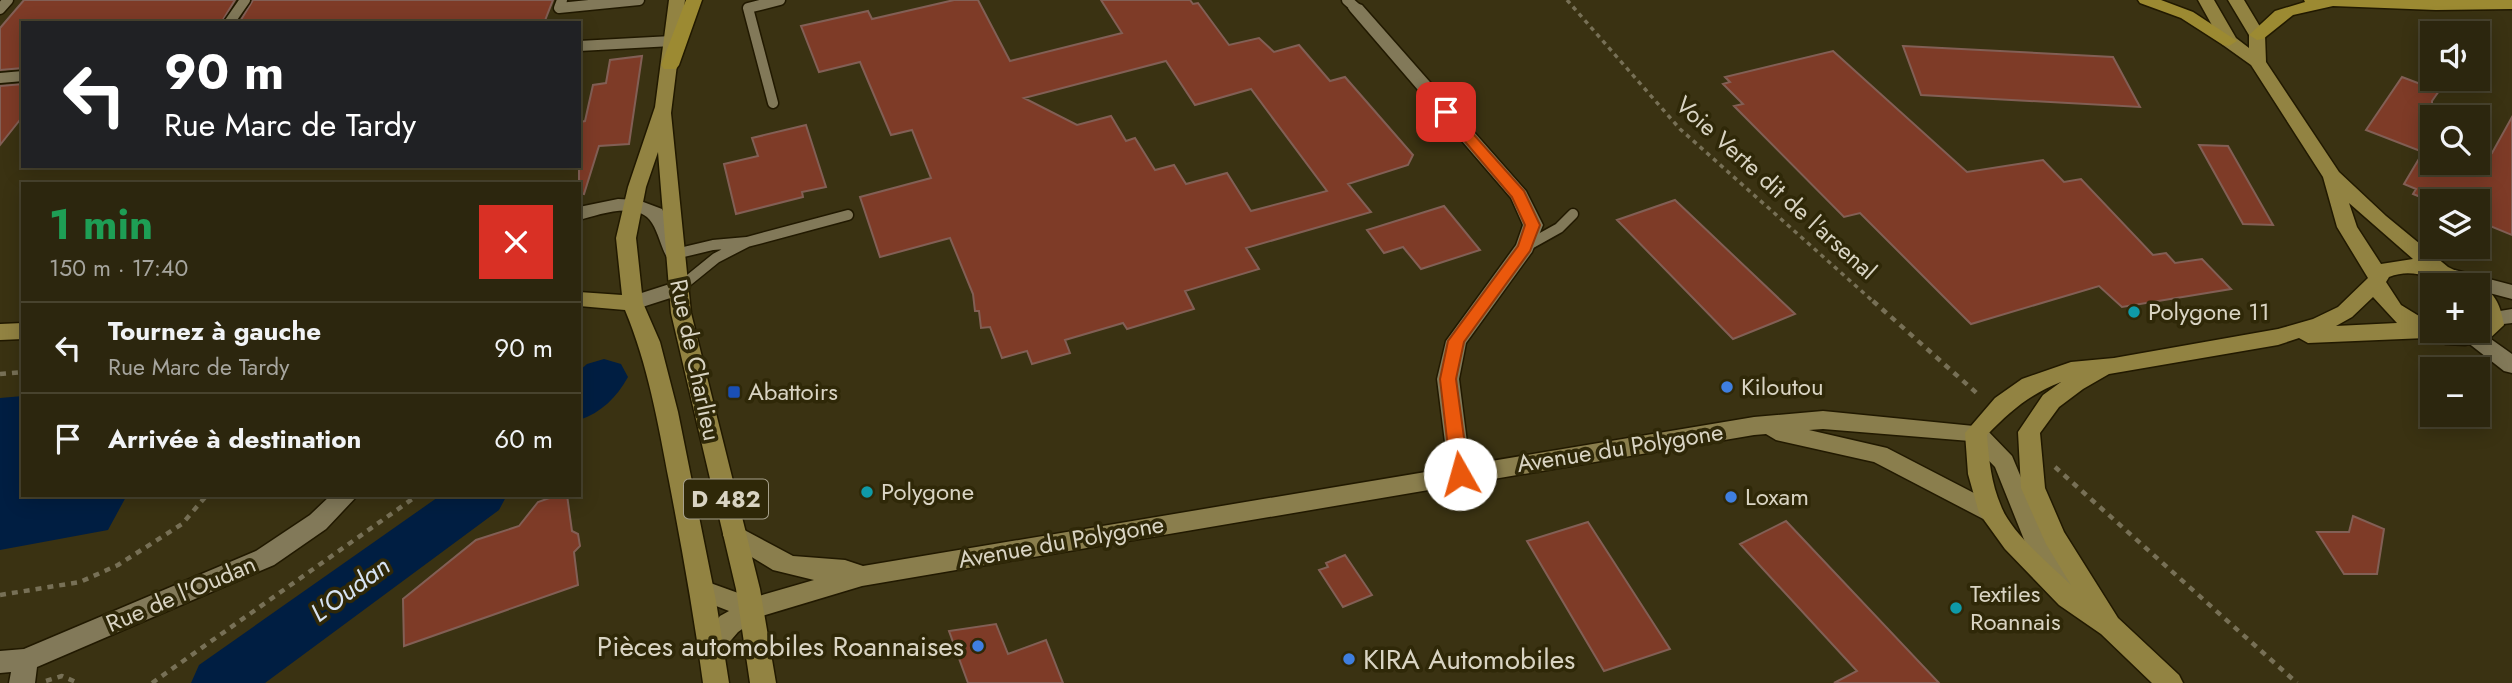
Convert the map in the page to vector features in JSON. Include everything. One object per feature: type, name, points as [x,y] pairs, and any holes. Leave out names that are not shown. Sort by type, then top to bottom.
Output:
[{"type":"highway","points":[[670,65],[694,0]]},
{"type":"highway","points":[[2146,0],[2187,15],[2229,41]]},
{"type":"highway","points":[[2312,0],[2335,3],[2512,4]]},
{"type":"highway","points":[[2257,35],[2270,21],[2287,10],[2335,3]]},
{"type":"main road","name":"Rue de Charlieu","points":[[677,0],[664,107],[632,206],[626,238],[633,303],[649,342],[667,412],[702,590],[716,683]]},
{"type":"main road","points":[[2206,0],[2229,41],[2257,62],[2332,176],[2379,221],[2447,273]]},
{"type":"main road","points":[[2236,0],[2257,35],[2257,62]]},
{"type":"main road","name":"Rue de Charlieu","points":[[664,107],[675,254],[684,326],[752,609],[763,683]]},
{"type":"main road","points":[[2332,176],[2347,227],[2378,279],[2385,302],[2398,314],[2420,325]]},
{"type":"main road","points":[[2170,683],[2110,626],[2068,598],[2013,542],[1991,513],[1979,474],[1976,433],[2003,404],[2030,385],[2071,370],[2114,366],[2278,337],[2320,325],[2345,312],[2378,279],[2381,272],[2392,267],[2405,265],[2435,273]]},
{"type":"main road","points":[[581,299],[633,303]]},
{"type":"main road","points":[[2490,330],[2503,317]]},
{"type":"main road","points":[[2278,337],[2420,330]]},
{"type":"main road","points":[[0,332],[21,331]]},
{"type":"main road","points":[[2110,626],[2054,537],[2033,488],[2029,432],[2051,401],[2075,383],[2114,366]]},
{"type":"street","points":[[1352,4],[1519,195],[1533,225],[1525,247],[1456,341],[1448,379],[1460,474]]},
{"type":"street","points":[[581,213],[606,206],[632,206],[650,211],[657,216],[675,254]]},
{"type":"street","points":[[2490,287],[2512,292]]},
{"type":"street","points":[[633,303],[679,288]]},
{"type":"street","points":[[2482,343],[2512,365]]},
{"type":"street","name":"Avenue du Polygone","points":[[752,609],[862,576],[1754,426],[1823,420],[1976,433]]},
{"type":"street","points":[[1754,426],[1879,454],[1991,513]]},
{"type":"street","points":[[1976,433],[2004,462],[2033,535],[2110,626]]},
{"type":"street","name":"Rue de l'Oudan","points":[[16,668],[265,558],[318,522],[345,497]]},
{"type":"street","name":"Avenue du Polygone","points":[[735,535],[796,568],[846,568],[862,576]]},
{"type":"street","points":[[702,590],[752,609]]},
{"type":"street","points":[[711,645],[729,624],[752,609]]},
{"type":"lane","points":[[0,9],[8,0]]},
{"type":"lane","points":[[230,21],[245,0]]},
{"type":"lane","points":[[562,0],[559,8],[639,0]]},
{"type":"lane","points":[[774,103],[748,8],[780,0]]},
{"type":"lane","points":[[581,46],[673,41]]},
{"type":"lane","points":[[0,78],[21,76]]},
{"type":"lane","points":[[1525,247],[1559,228],[1573,214]]},
{"type":"lane","points":[[675,254],[713,245],[747,242],[848,215]]},
{"type":"lane","points":[[679,288],[716,258],[747,242]]},
{"type":"path","name":"Voie Verte dit de l'arsenal","points":[[1567,0],[1680,129],[1973,390]]},
{"type":"path","points":[[0,374],[21,372]]},
{"type":"path","points":[[2051,463],[2297,683]]},
{"type":"path","points":[[0,595],[80,582],[118,565],[182,524],[205,497]]},
{"type":"path","points":[[152,683],[415,497]]},
{"type":"path","points":[[39,683],[62,676],[78,683]]},
{"type":"water","points":[[21,396],[21,497],[126,497],[108,530],[0,550],[0,398]]},
{"type":"building","points":[[24,0],[235,0],[222,21],[21,21],[21,68],[0,70],[0,28]]},
{"type":"building","points":[[253,0],[553,0],[545,21],[240,21]]},
{"type":"building","points":[[954,0],[978,0],[1010,61],[1122,33],[1101,0],[1190,0],[1193,4],[1198,3],[1229,45],[1259,38],[1274,52],[1299,45],[1330,81],[1345,77],[1413,155],[1408,165],[1348,184],[1371,212],[1246,248],[1259,269],[1185,291],[1194,309],[1127,329],[1123,323],[1065,340],[1070,353],[1032,364],[1027,351],[1002,358],[990,327],[981,328],[979,311],[975,311],[973,294],[950,238],[880,257],[860,197],[931,178],[912,130],[891,135],[860,62],[819,72],[801,26],[868,11],[872,19]],"holes":[[[1166,61],[1195,105],[1251,89],[1327,191],[1251,211],[1227,173],[1186,184],[1174,165],[1155,170],[1135,138],[1126,141],[1111,116],[1077,125],[1024,98]]]},
{"type":"building","points":[[1903,46],[2113,57],[2140,107],[1921,95]]},
{"type":"building","points":[[1833,51],[1967,172],[2043,160],[2064,182],[2081,179],[2153,255],[2166,253],[2175,263],[2202,259],[2231,289],[2122,307],[2099,286],[1971,324],[1860,213],[1844,217],[1734,106],[1743,104],[1723,84],[1730,82],[1725,77]]},
{"type":"building","points":[[642,56],[629,144],[599,146],[584,194],[581,193],[581,122],[585,121],[593,85],[606,83],[610,60]]},
{"type":"building","points":[[2402,77],[2420,84],[2420,91],[2439,91],[2432,105],[2420,105],[2420,151],[2366,130]]},
{"type":"building","points":[[21,84],[21,119],[0,145],[0,86]]},
{"type":"building","points":[[2512,117],[2512,235],[2490,226],[2490,189],[2420,189],[2420,197],[2413,194],[2416,189],[2404,184],[2420,157],[2420,175],[2490,175],[2490,152],[2492,153]]},
{"type":"building","points":[[806,125],[826,187],[802,192],[803,197],[736,214],[724,164],[758,156],[752,138]]},
{"type":"building","points":[[2199,145],[2228,146],[2273,225],[2243,224]]},
{"type":"building","points":[[1675,200],[1795,314],[1733,339],[1617,220]]},
{"type":"building","points":[[1444,206],[1480,250],[1421,269],[1403,247],[1384,253],[1367,230]]},
{"type":"building","points":[[552,497],[567,497],[572,531],[578,534],[580,546],[574,552],[578,585],[404,646],[403,599],[476,540],[519,526],[538,502]]},
{"type":"building","points":[[2353,516],[2384,529],[2377,574],[2344,574],[2317,532],[2349,532]]},
{"type":"building","points":[[1786,521],[1939,683],[1834,683],[1857,671],[1740,544]]},
{"type":"building","points":[[1588,522],[1670,649],[1604,671],[1527,541]]},
{"type":"building","points":[[1345,555],[1372,595],[1343,607],[1319,570],[1328,567],[1326,563]]},
{"type":"building","points":[[996,624],[1008,654],[1046,640],[1063,683],[968,683],[949,631]]},
{"type":"waterway","name":"L'Oudan","points":[[581,399],[604,377]]},
{"type":"waterway","name":"L'Oudan","points":[[220,683],[478,497]]},
{"type":"place","name":"Polygone 11","points":[[2134,312]]},
{"type":"place","name":"Kiloutou","points":[[1727,387]]},
{"type":"place","name":"Abattoirs","points":[[734,392]]},
{"type":"place","name":"Polygone","points":[[867,492]]},
{"type":"place","name":"Loxam","points":[[1731,497]]},
{"type":"place","name":"Textiles Roannais","points":[[1956,608]]},
{"type":"place","name":"Pièces automobiles Roannaises","points":[[978,646]]},
{"type":"place","name":"KIRA Automobiles","points":[[1349,659]]},
{"type":"route","points":[[1446,112],[1519,195],[1533,225],[1525,247],[1456,341],[1448,379],[1460,474]]}]
